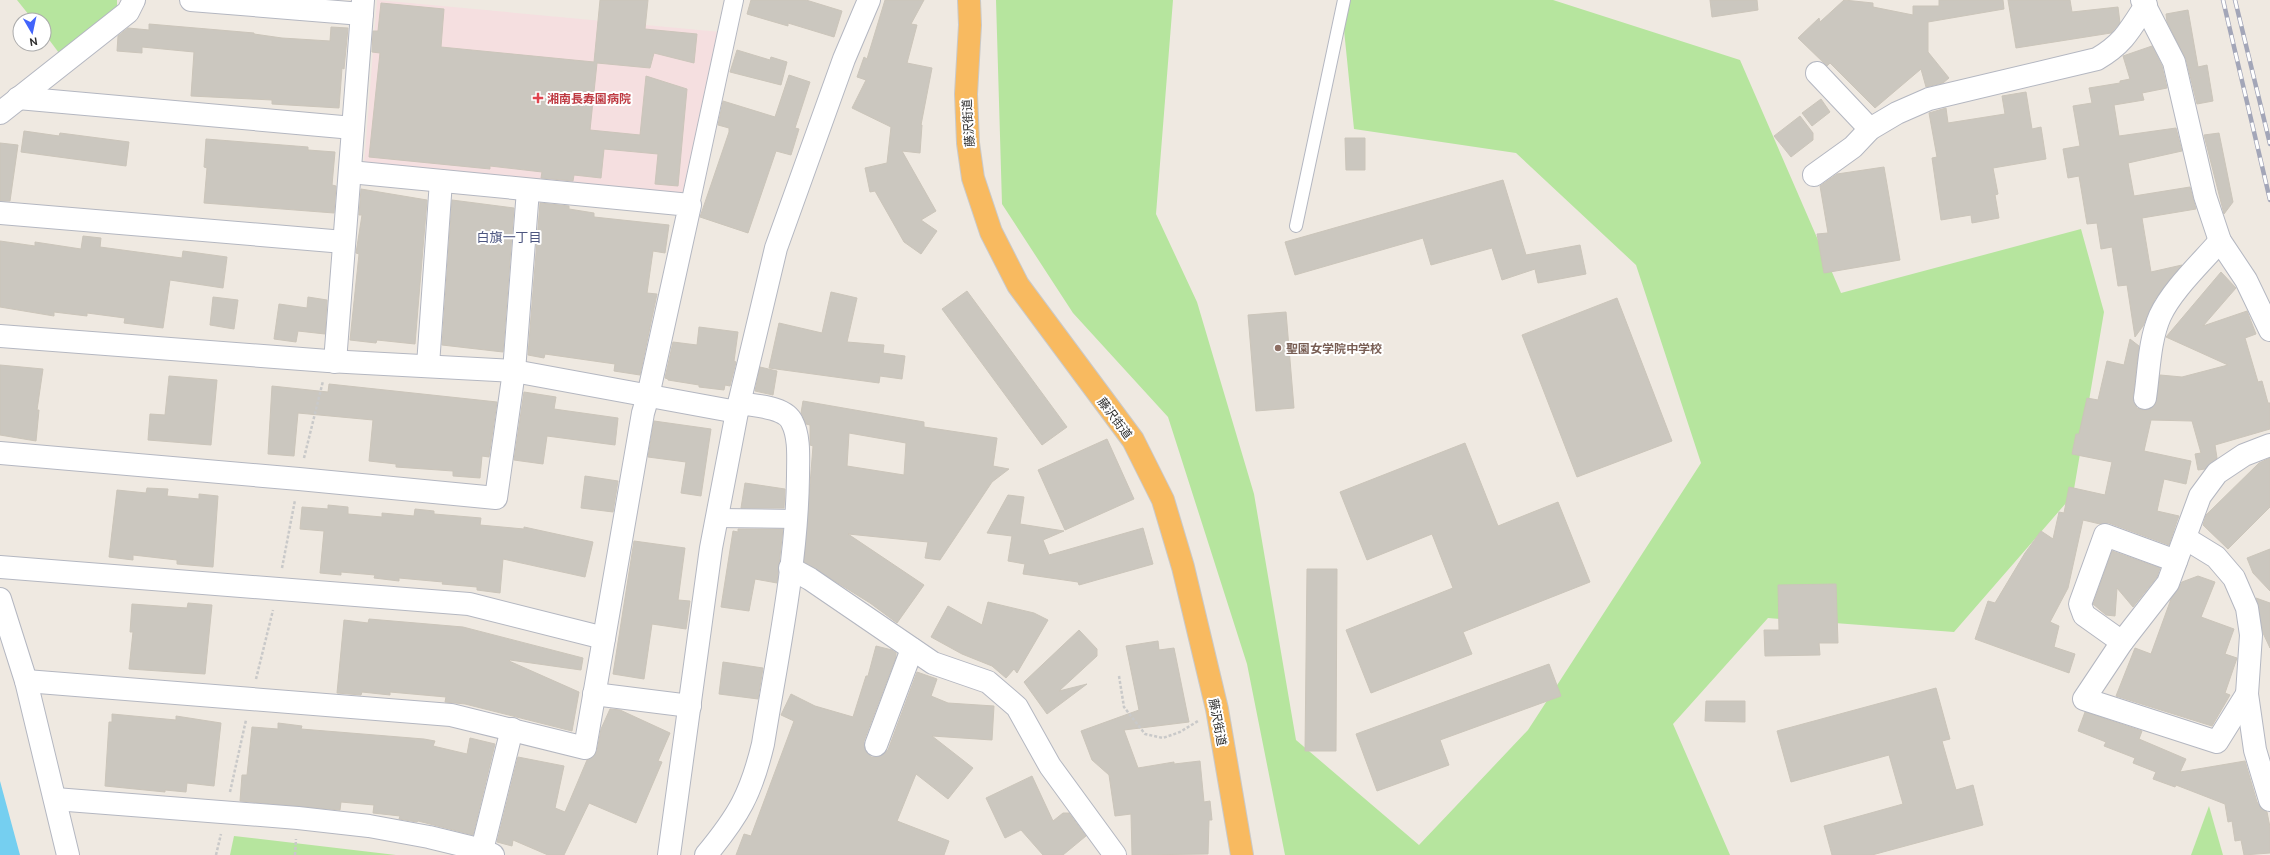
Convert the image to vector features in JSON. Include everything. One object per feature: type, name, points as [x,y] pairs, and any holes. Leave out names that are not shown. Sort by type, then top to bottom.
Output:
[{"type":"highway","name":"藤沢街道","points":[[969,0],[970,25],[966,94],[968,143],[973,178],[991,232],[1018,285],[1132,440],[1163,500],[1183,567],[1217,708],[1242,855]]},
{"type":"street","points":[[0,113],[128,12],[134,0]]},
{"type":"street","points":[[191,0],[363,7],[335,362]]},
{"type":"street","points":[[26,681],[451,715],[586,748],[642,413],[648,396],[734,0]]},
{"type":"street","points":[[669,855],[717,518],[738,408],[776,248],[844,59],[869,0]]},
{"type":"street","points":[[1814,175],[1854,147],[1870,129],[1898,113],[1929,99],[2097,59],[2115,49],[2128,33],[2144,2]]},
{"type":"street","points":[[2144,2],[2174,62],[2205,196],[2220,241],[2246,280],[2270,330]]},
{"type":"street","points":[[1817,73],[1870,129]]},
{"type":"street","points":[[18,98],[353,128]]},
{"type":"street","points":[[350,172],[690,205]]},
{"type":"street","points":[[428,365],[441,181]]},
{"type":"street","points":[[0,453],[307,479],[496,498],[514,371],[528,190]]},
{"type":"street","points":[[0,213],[344,242]]},
{"type":"street","points":[[2145,398],[2153,340],[2160,316],[2170,299],[2220,241]]},
{"type":"street","points":[[0,336],[335,362],[428,365],[514,371],[648,396],[738,408],[776,410],[786,415],[792,421],[798,457],[797,519],[763,744],[755,778],[737,815],[706,855]]},
{"type":"street","points":[[2247,694],[2217,742],[2084,699],[2122,642],[2168,583],[2200,496],[2217,473],[2244,455],[2270,445]]},
{"type":"street","points":[[717,518],[797,519]]},
{"type":"street","points":[[2122,642],[2084,615],[2080,604],[2105,535],[2176,561]]},
{"type":"street","points":[[2185,538],[2216,557],[2234,578],[2247,608],[2251,636],[2247,694],[2255,750],[2270,800]]},
{"type":"street","points":[[0,567],[469,604],[604,638]]},
{"type":"street","points":[[790,568],[810,579],[933,663],[988,682],[1017,707],[1050,766],[1115,855]]},
{"type":"street","points":[[0,599],[26,681],[68,855]]},
{"type":"street","points":[[876,745],[912,649]]},
{"type":"street","points":[[594,694],[690,706]]},
{"type":"street","points":[[55,799],[298,818],[369,826],[427,846],[487,853],[512,729]]},
{"type":"lane","points":[[1296,226],[1344,0]]},
{"type":"path","points":[[1119,676],[1124,707],[1145,734],[1163,738],[1180,732],[1217,708]]},
{"type":"shaded area","name":"湘南長寿園病院","points":[[377,0],[721,32],[686,197],[364,165]]},
{"type":"green space","points":[[17,0],[117,0],[117,6],[59,53],[52,44],[52,12],[27,12]]},
{"type":"green space","points":[[996,0],[1173,0],[1156,214],[1197,302],[1254,494],[1296,740],[1419,845],[1528,730],[1701,463],[1636,265],[1516,153],[1354,129],[1341,0],[1553,0],[1740,60],[1841,293],[2081,229],[2104,312],[2073,495],[1954,632],[1768,618],[1673,724],[1730,855],[1285,855],[1247,664],[1168,417],[1073,313],[1002,204]]},
{"type":"green space","points":[[2209,806],[2223,855],[2191,855]]},
{"type":"green space","points":[[234,836],[396,855],[230,855]]},
{"type":"water","points":[[0,781],[20,855],[0,855]]},
{"type":"building","name":"湘南長寿園病院","points":[[600,0],[648,0],[645,29],[697,34],[694,63],[654,53],[650,68],[597,63],[590,130],[640,135],[646,76],[687,89],[678,186],[655,184],[658,154],[604,149],[601,178],[574,175],[573,181],[541,178],[542,172],[490,166],[490,169],[369,157],[380,53],[372,52],[373,31],[378,31],[381,3],[444,9],[441,47],[594,62]]},
{"type":"building","points":[[751,0],[806,0],[842,11],[834,37],[788,23],[788,26],[747,14]]},
{"type":"building","points":[[885,0],[924,0],[911,24],[917,25],[907,63],[932,68],[921,125],[920,153],[902,151],[936,211],[921,220],[937,231],[921,254],[904,242],[875,191],[870,192],[865,168],[887,163],[891,127],[852,108],[866,80],[857,77],[864,57],[867,59]]},
{"type":"building","points":[[1710,0],[1757,0],[1758,10],[1712,17]]},
{"type":"building","points":[[1844,0],[1873,3],[1873,7],[1913,15],[1913,6],[1939,6],[1939,0],[2003,0],[2004,9],[1928,22],[1928,52],[1949,78],[1943,83],[1926,87],[1921,69],[1875,108],[1830,63],[1827,66],[1798,38],[1819,18],[1820,22]]},
{"type":"building","points":[[2008,0],[2070,0],[2072,12],[2118,7],[2120,23],[2111,33],[2016,48]]},
{"type":"building","points":[[2188,10],[2198,67],[2207,65],[2213,101],[2197,104],[2186,59],[2167,22],[2166,14]]},
{"type":"building","points":[[149,24],[254,33],[282,38],[330,41],[331,27],[348,28],[344,69],[342,68],[339,108],[272,104],[272,100],[191,96],[194,52],[142,47],[142,53],[117,51],[118,36],[128,28],[149,30]]},
{"type":"building","points":[[2152,46],[2162,66],[2167,88],[2142,93],[2144,100],[2114,105],[2119,136],[2176,128],[2182,151],[2128,163],[2134,196],[2190,187],[2196,209],[2142,218],[2151,272],[2182,265],[2155,299],[2143,326],[2135,337],[2127,285],[2118,286],[2112,247],[2101,249],[2097,223],[2087,224],[2079,176],[2068,178],[2063,149],[2080,146],[2073,106],[2092,103],[2089,88],[2120,83],[2120,81],[2130,79],[2123,56]]},
{"type":"building","points":[[737,50],[770,60],[771,57],[787,62],[781,85],[730,72]]},
{"type":"building","points":[[789,75],[810,82],[795,128],[799,129],[791,155],[776,151],[748,233],[700,217],[729,132],[729,128],[718,125],[723,101],[775,117]]},
{"type":"building","points":[[2026,92],[2032,129],[2041,127],[2046,159],[1993,168],[1998,194],[1995,195],[1999,218],[1972,223],[1971,215],[1941,220],[1932,158],[1937,157],[1929,113],[1946,108],[1948,123],[2005,114],[2002,96]]},
{"type":"building","points":[[1821,99],[1830,112],[1812,126],[1802,113]]},
{"type":"building","points":[[1800,116],[1813,133],[1813,140],[1791,157],[1774,136]]},
{"type":"building","points":[[24,131],[59,136],[60,133],[129,142],[126,166],[21,152]]},
{"type":"building","points":[[2219,133],[2233,202],[2224,214],[2204,135]]},
{"type":"building","points":[[1345,138],[1365,138],[1365,170],[1346,170]]},
{"type":"building","points":[[206,139],[308,147],[308,150],[335,152],[332,185],[336,186],[334,213],[204,203],[207,168],[204,167]]},
{"type":"building","points":[[0,143],[18,145],[10,201],[0,201]]},
{"type":"building","points":[[1884,167],[1900,260],[1824,273],[1817,234],[1828,233],[1820,186],[1837,174]]},
{"type":"building","points":[[1503,180],[1526,255],[1580,245],[1586,274],[1538,283],[1535,269],[1502,280],[1492,248],[1431,265],[1423,238],[1295,275],[1285,242]]},
{"type":"building","points":[[361,189],[427,200],[415,344],[377,340],[376,343],[350,340],[359,254],[356,253],[362,215],[359,215]]},
{"type":"building","points":[[452,200],[514,208],[503,352],[442,345]]},
{"type":"building","points":[[540,203],[569,206],[569,209],[594,213],[594,217],[669,225],[665,253],[653,251],[647,293],[657,294],[640,375],[614,371],[615,364],[545,354],[544,358],[528,355]]},
{"type":"building","points":[[83,236],[101,238],[100,247],[182,258],[183,251],[227,257],[223,288],[170,280],[163,328],[124,323],[125,318],[87,313],[87,316],[54,312],[54,316],[0,307],[0,241],[35,246],[35,242],[81,249]]},
{"type":"building","points":[[2221,272],[2236,288],[2203,326],[2247,311],[2256,334],[2245,338],[2258,382],[2262,381],[2268,403],[2270,403],[2270,429],[2215,445],[2217,458],[2205,469],[2198,470],[2195,454],[2201,453],[2192,421],[2151,420],[2144,451],[2191,461],[2186,484],[2164,479],[2157,511],[2179,516],[2169,545],[2109,523],[2100,524],[2083,520],[2068,588],[2050,622],[2059,626],[2054,647],[2075,654],[2069,673],[1975,639],[1988,601],[1995,603],[2025,553],[2041,531],[2053,539],[2059,512],[2064,513],[2069,487],[2105,495],[2112,462],[2072,454],[2076,434],[2079,434],[2087,398],[2098,400],[2107,361],[2124,365],[2130,339],[2139,346],[2133,397],[2137,408],[2144,410],[2150,409],[2155,405],[2160,375],[2182,377],[2228,365],[2166,337]]},
{"type":"building","points":[[967,291],[1067,427],[1042,445],[942,309]]},
{"type":"building","points":[[831,292],[857,298],[847,342],[884,345],[883,353],[905,356],[902,379],[880,376],[879,383],[769,368],[779,323],[822,333]]},
{"type":"building","points":[[213,297],[238,300],[234,329],[210,325]]},
{"type":"building","points":[[308,297],[327,300],[325,334],[298,331],[296,342],[274,339],[279,304],[307,308]]},
{"type":"building","points":[[1617,298],[1672,441],[1577,477],[1522,335]]},
{"type":"building","points":[[1286,312],[1294,408],[1256,411],[1248,315]]},
{"type":"building","points":[[699,327],[738,332],[734,361],[736,362],[730,386],[725,385],[724,390],[699,387],[699,385],[668,380],[665,378],[673,342],[697,345]]},
{"type":"building","points":[[0,365],[43,369],[37,410],[39,410],[36,441],[0,435]]},
{"type":"building","points":[[760,367],[777,371],[773,395],[755,391]]},
{"type":"building","points":[[169,376],[217,380],[211,445],[148,440],[150,414],[165,415]]},
{"type":"building","points":[[329,384],[497,402],[489,457],[482,456],[480,478],[453,476],[453,471],[396,467],[396,464],[369,461],[373,420],[298,413],[294,456],[268,454],[272,386],[328,392]]},
{"type":"building","points":[[524,392],[556,397],[554,409],[618,418],[615,445],[547,436],[543,464],[514,460]]},
{"type":"building","points":[[803,401],[924,422],[924,427],[997,438],[993,466],[1009,469],[992,482],[940,560],[925,558],[928,542],[848,534],[924,585],[897,623],[870,603],[804,562],[813,446],[810,445],[810,425],[806,424],[801,413]],"holes":[[[849,433],[906,443],[904,475],[847,466]]]},
{"type":"building","points":[[654,421],[711,429],[701,496],[681,493],[686,462],[648,457]]},
{"type":"building","points":[[1107,439],[1134,499],[1065,530],[1038,470]]},
{"type":"building","points":[[1465,443],[1498,526],[1558,502],[1590,582],[1463,632],[1472,654],[1371,693],[1346,630],[1453,588],[1432,534],[1367,560],[1340,492]]},
{"type":"building","points":[[2270,458],[2270,507],[2228,549],[2203,525],[2206,515],[2259,463]]},
{"type":"building","points":[[585,476],[618,481],[613,512],[581,508]]},
{"type":"building","points":[[745,483],[785,489],[784,508],[741,508]]},
{"type":"building","points":[[147,488],[168,489],[167,496],[199,499],[199,494],[218,496],[213,567],[177,564],[177,560],[133,555],[133,560],[109,557],[117,490],[146,493]]},
{"type":"building","points":[[1008,495],[1024,497],[1020,524],[1064,531],[1043,540],[1049,555],[1143,528],[1153,564],[1079,585],[1078,582],[1023,574],[1025,564],[1008,561],[1012,536],[987,533]]},
{"type":"building","points":[[328,505],[348,507],[348,514],[382,517],[382,513],[414,516],[415,509],[434,511],[434,514],[481,518],[480,525],[524,529],[524,527],[593,542],[585,577],[503,559],[500,593],[477,590],[477,587],[442,584],[443,582],[399,578],[399,581],[374,578],[375,575],[341,572],[341,575],[320,573],[324,531],[300,529],[302,507],[328,509]]},
{"type":"building","points":[[738,529],[783,529],[777,583],[755,579],[749,611],[721,607],[733,531],[738,532]]},
{"type":"building","points":[[634,541],[685,548],[678,600],[690,601],[686,629],[652,624],[644,679],[613,674]]},
{"type":"building","points":[[2270,549],[2270,591],[2253,573],[2247,558]]},
{"type":"building","points":[[2112,551],[2160,568],[2157,577],[2133,607],[2117,588],[2115,616],[2106,615],[2093,604]]},
{"type":"building","points":[[1307,569],[1337,569],[1336,751],[1305,751]]},
{"type":"building","points":[[2198,576],[2215,582],[2201,617],[2234,629],[2225,654],[2237,658],[2225,693],[2230,695],[2212,726],[2116,696],[2135,648],[2151,654],[2171,599],[2182,582]]},
{"type":"building","points":[[1836,584],[1838,643],[1819,643],[1820,655],[1765,656],[1764,630],[1779,630],[1778,585]]},
{"type":"building","points":[[2256,598],[2270,603],[2270,648],[2263,633]]},
{"type":"building","points":[[988,602],[1034,613],[1048,620],[1017,673],[1014,669],[1006,678],[992,666],[962,654],[931,637],[948,606],[982,625]]},
{"type":"building","points":[[188,603],[212,605],[205,674],[129,669],[133,632],[130,632],[132,604],[187,608]]},
{"type":"building","points":[[369,619],[463,627],[583,658],[581,670],[509,661],[579,692],[572,731],[465,704],[445,702],[446,697],[390,692],[390,695],[362,692],[361,695],[337,693],[344,620],[368,623]]},
{"type":"building","points":[[1079,630],[1097,649],[1097,656],[1059,691],[1087,684],[1047,714],[1024,682]]},
{"type":"building","points":[[1158,641],[1159,650],[1174,648],[1189,722],[1124,730],[1138,768],[1174,762],[1174,764],[1200,761],[1204,802],[1210,801],[1212,820],[1209,820],[1208,854],[1132,855],[1131,814],[1115,816],[1109,775],[1092,760],[1081,731],[1139,710],[1126,646]]},
{"type":"building","points":[[876,646],[892,650],[896,653],[896,657],[864,741],[864,747],[871,757],[878,757],[888,750],[917,672],[937,679],[931,696],[948,703],[994,706],[992,740],[932,736],[973,768],[948,799],[916,774],[897,821],[949,841],[944,855],[736,855],[744,834],[751,836],[794,721],[781,715],[791,694],[815,706],[853,717],[866,676],[868,676]]},
{"type":"building","points":[[723,662],[763,668],[758,699],[719,694]]},
{"type":"building","points":[[1549,664],[1561,696],[1440,740],[1449,765],[1377,791],[1356,734]]},
{"type":"building","points":[[1936,688],[1950,739],[1942,741],[1956,790],[1973,785],[1983,825],[1872,855],[1832,855],[1824,826],[1903,804],[1889,755],[1791,782],[1777,731]]},
{"type":"building","points":[[1706,701],[1745,701],[1745,722],[1705,721]]},
{"type":"building","points":[[610,709],[620,710],[670,733],[658,761],[662,762],[636,823],[589,803],[564,855],[548,855],[513,840],[512,846],[497,842],[518,757],[564,766],[555,808],[565,812],[587,760],[594,756],[597,751],[601,729]]},
{"type":"building","points":[[2085,712],[2142,731],[2139,739],[2186,759],[2180,772],[2245,761],[2257,802],[2262,809],[2267,812],[2270,827],[2270,853],[2244,855],[2241,840],[2235,841],[2232,821],[2228,822],[2225,804],[2176,785],[2175,787],[2153,779],[2156,772],[2133,763],[2135,758],[2104,746],[2106,742],[2078,731]]},
{"type":"building","points":[[112,714],[176,720],[176,716],[221,723],[214,786],[187,783],[186,792],[165,790],[165,792],[105,786],[109,722],[112,722]]},
{"type":"building","points":[[278,723],[302,726],[301,729],[424,739],[435,741],[433,746],[467,754],[470,738],[495,744],[473,835],[418,821],[399,819],[400,816],[373,813],[374,805],[341,802],[340,810],[240,801],[242,775],[247,775],[252,727],[278,729]]},
{"type":"building","points":[[1032,776],[1053,821],[1063,813],[1069,813],[1086,836],[1063,855],[1043,855],[1021,830],[1005,838],[986,798]]},
{"type":"railway","points":[[2223,0],[2270,200]]},
{"type":"railway","points":[[2235,0],[2270,144]]},
{"type":"place","name":"湘南長寿園病院","points":[[538,98]]},
{"type":"place","name":"聖園女学院中学校","points":[[1278,348]]},
{"type":"district","name":"白旗一丁目","points":[[509,237]]}]
